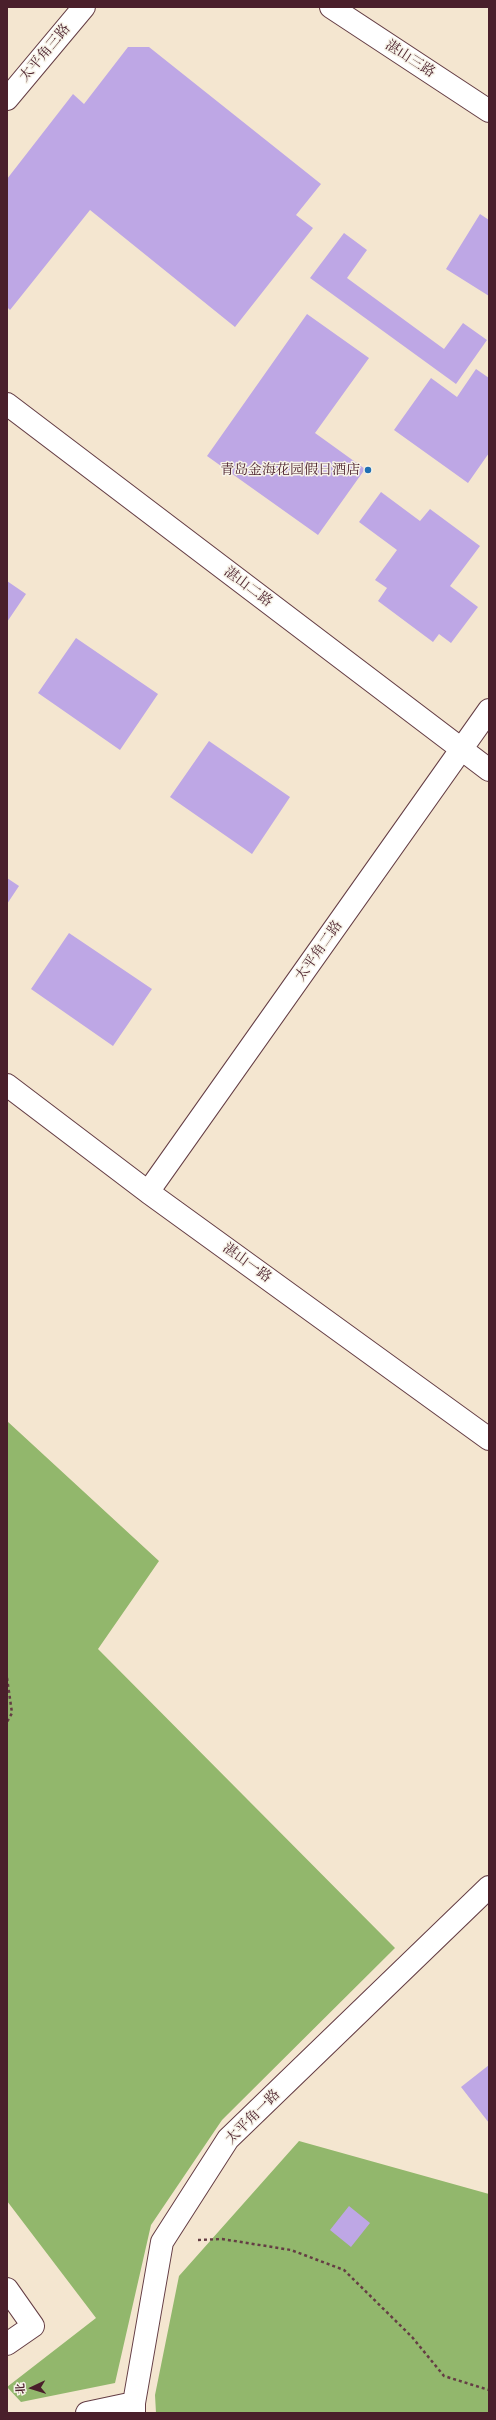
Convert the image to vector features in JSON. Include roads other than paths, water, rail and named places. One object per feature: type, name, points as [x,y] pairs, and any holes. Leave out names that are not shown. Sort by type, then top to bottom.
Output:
[{"type":"street","name":"太平角三路","points":[[7,99],[84,7]]},
{"type":"street","name":"湛山三路","points":[[331,7],[489,111]]},
{"type":"street","name":"湛山二路","points":[[7,404],[489,770]]},
{"type":"street","name":"太平角二路","points":[[148,1192],[489,710]]},
{"type":"street","name":"湛山一路","points":[[7,1085],[148,1192],[489,1439]]},
{"type":"street","name":"太平角一路","points":[[134,2408],[162,2242],[228,2139],[489,1888]]},
{"type":"street","points":[[7,2289],[33,2326],[7,2344]]},
{"type":"street","points":[[87,2413],[134,2408]]},
{"type":"place","name":"青岛金海花园假日酒店","points":[[368,470]]}]
